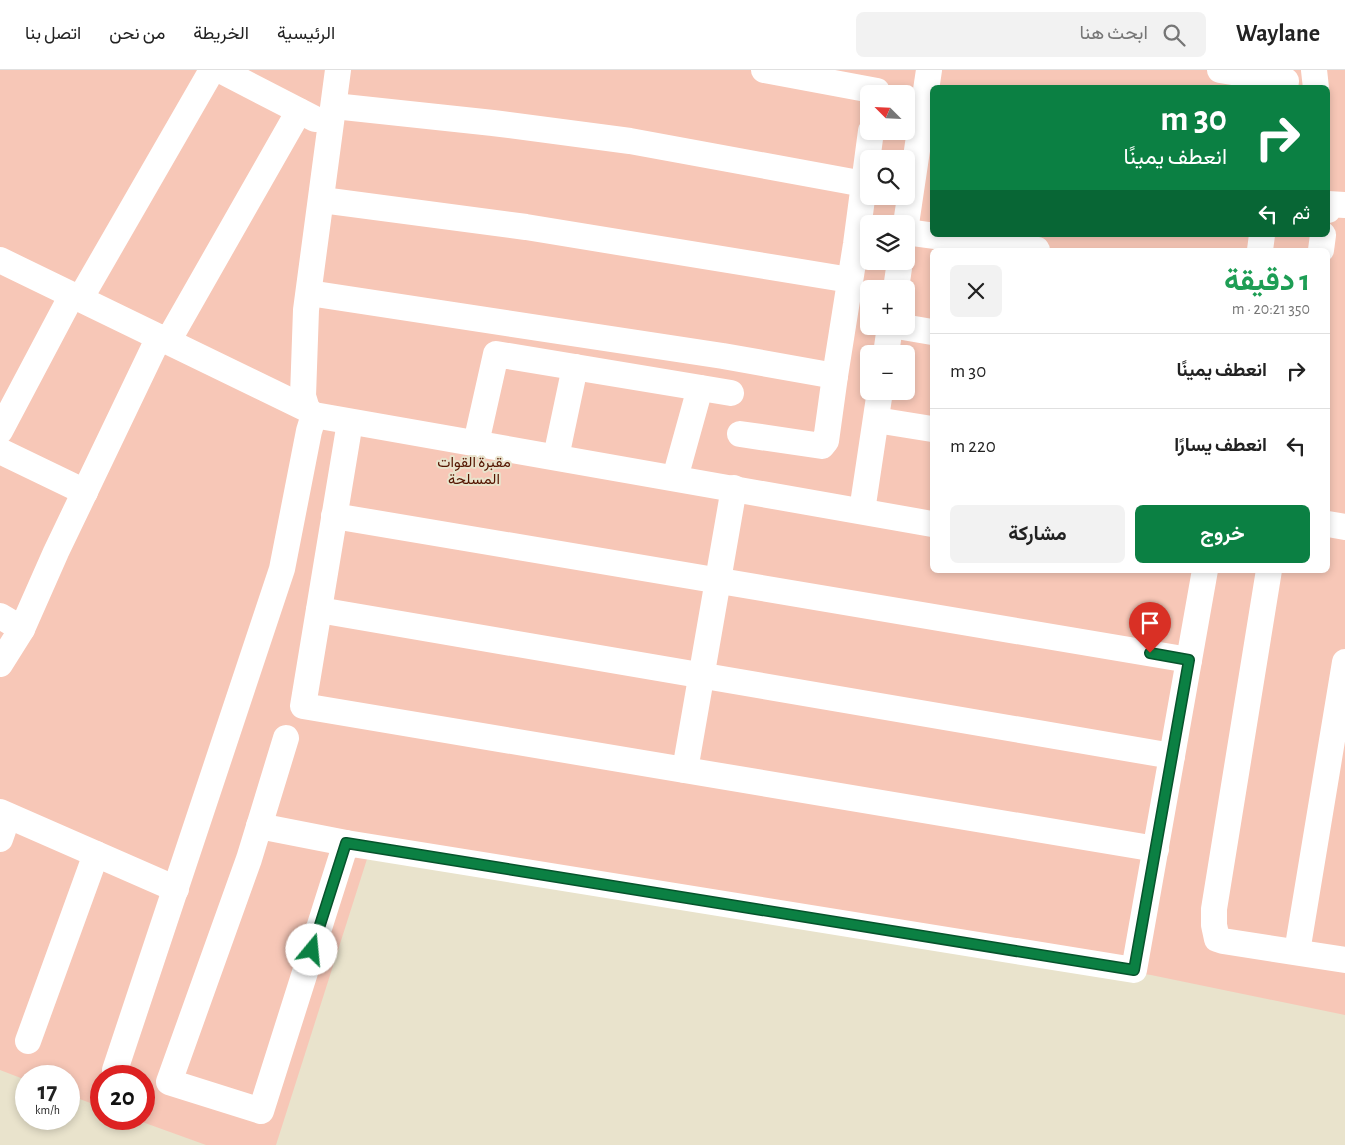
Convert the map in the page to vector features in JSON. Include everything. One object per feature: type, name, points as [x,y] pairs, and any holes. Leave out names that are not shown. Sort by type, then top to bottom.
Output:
[{"type":"lane","points":[[0,431],[76,297],[212,70]]},
{"type":"lane","points":[[220,70],[299,111],[332,117],[493,123],[630,141],[860,183]]},
{"type":"lane","points":[[117,1065],[282,569],[309,431],[311,412],[302,396],[306,310],[338,70]]},
{"type":"lane","points":[[764,70],[878,85]]},
{"type":"lane","points":[[908,215],[926,128],[929,70]]},
{"type":"lane","points":[[1220,70],[1286,81],[1285,85]]},
{"type":"lane","points":[[1314,70],[1316,85]]},
{"type":"lane","points":[[0,664],[22,629],[85,492],[163,339],[299,111]]},
{"type":"lane","points":[[322,200],[526,227],[850,280]]},
{"type":"lane","points":[[740,434],[822,446],[826,441],[834,376],[861,205]]},
{"type":"lane","points":[[915,233],[930,235]]},
{"type":"lane","points":[[942,237],[1022,248]]},
{"type":"lane","points":[[0,260],[311,412],[350,422],[930,524]]},
{"type":"lane","points":[[309,293],[723,356],[834,376]]},
{"type":"lane","points":[[915,329],[930,332]]},
{"type":"lane","points":[[476,443],[496,354],[731,393]]},
{"type":"lane","points":[[556,457],[575,367]]},
{"type":"lane","points":[[675,478],[700,388]]},
{"type":"lane","points":[[862,511],[879,400]]},
{"type":"lane","points":[[876,420],[930,429]]},
{"type":"lane","points":[[350,422],[303,706],[1156,849]]},
{"type":"lane","points":[[0,451],[85,492]]},
{"type":"lane","points":[[685,770],[734,488]]},
{"type":"lane","points":[[334,516],[1189,660]]},
{"type":"lane","points":[[1330,524],[1345,527]]},
{"type":"lane","points":[[259,826],[346,843],[1134,970],[1189,660],[1198,573]]},
{"type":"lane","points":[[1269,573],[1214,909],[1214,925],[1218,939],[1223,941],[1345,960]]},
{"type":"lane","points":[[319,610],[1172,756]]},
{"type":"lane","points":[[0,616],[22,629]]},
{"type":"lane","points":[[1297,952],[1345,662]]},
{"type":"lane","points":[[286,738],[249,859],[169,1082],[261,1111],[346,843]]},
{"type":"lane","points":[[3,822],[96,854],[176,889]]},
{"type":"lane","points":[[28,1041],[96,854]]},
{"type":"green space","name":"مقبرة القوات المسلحة","points":[[0,70],[1345,70],[1345,1015],[1151,975],[367,859],[276,1145],[206,1145],[155,1127],[155,1065],[90,1065],[90,1103],[80,1099],[80,1065],[15,1065],[15,1076],[0,1070]]},
{"type":"route","points":[[312,950],[346,843],[1134,970],[1189,660],[1150,653]]}]
